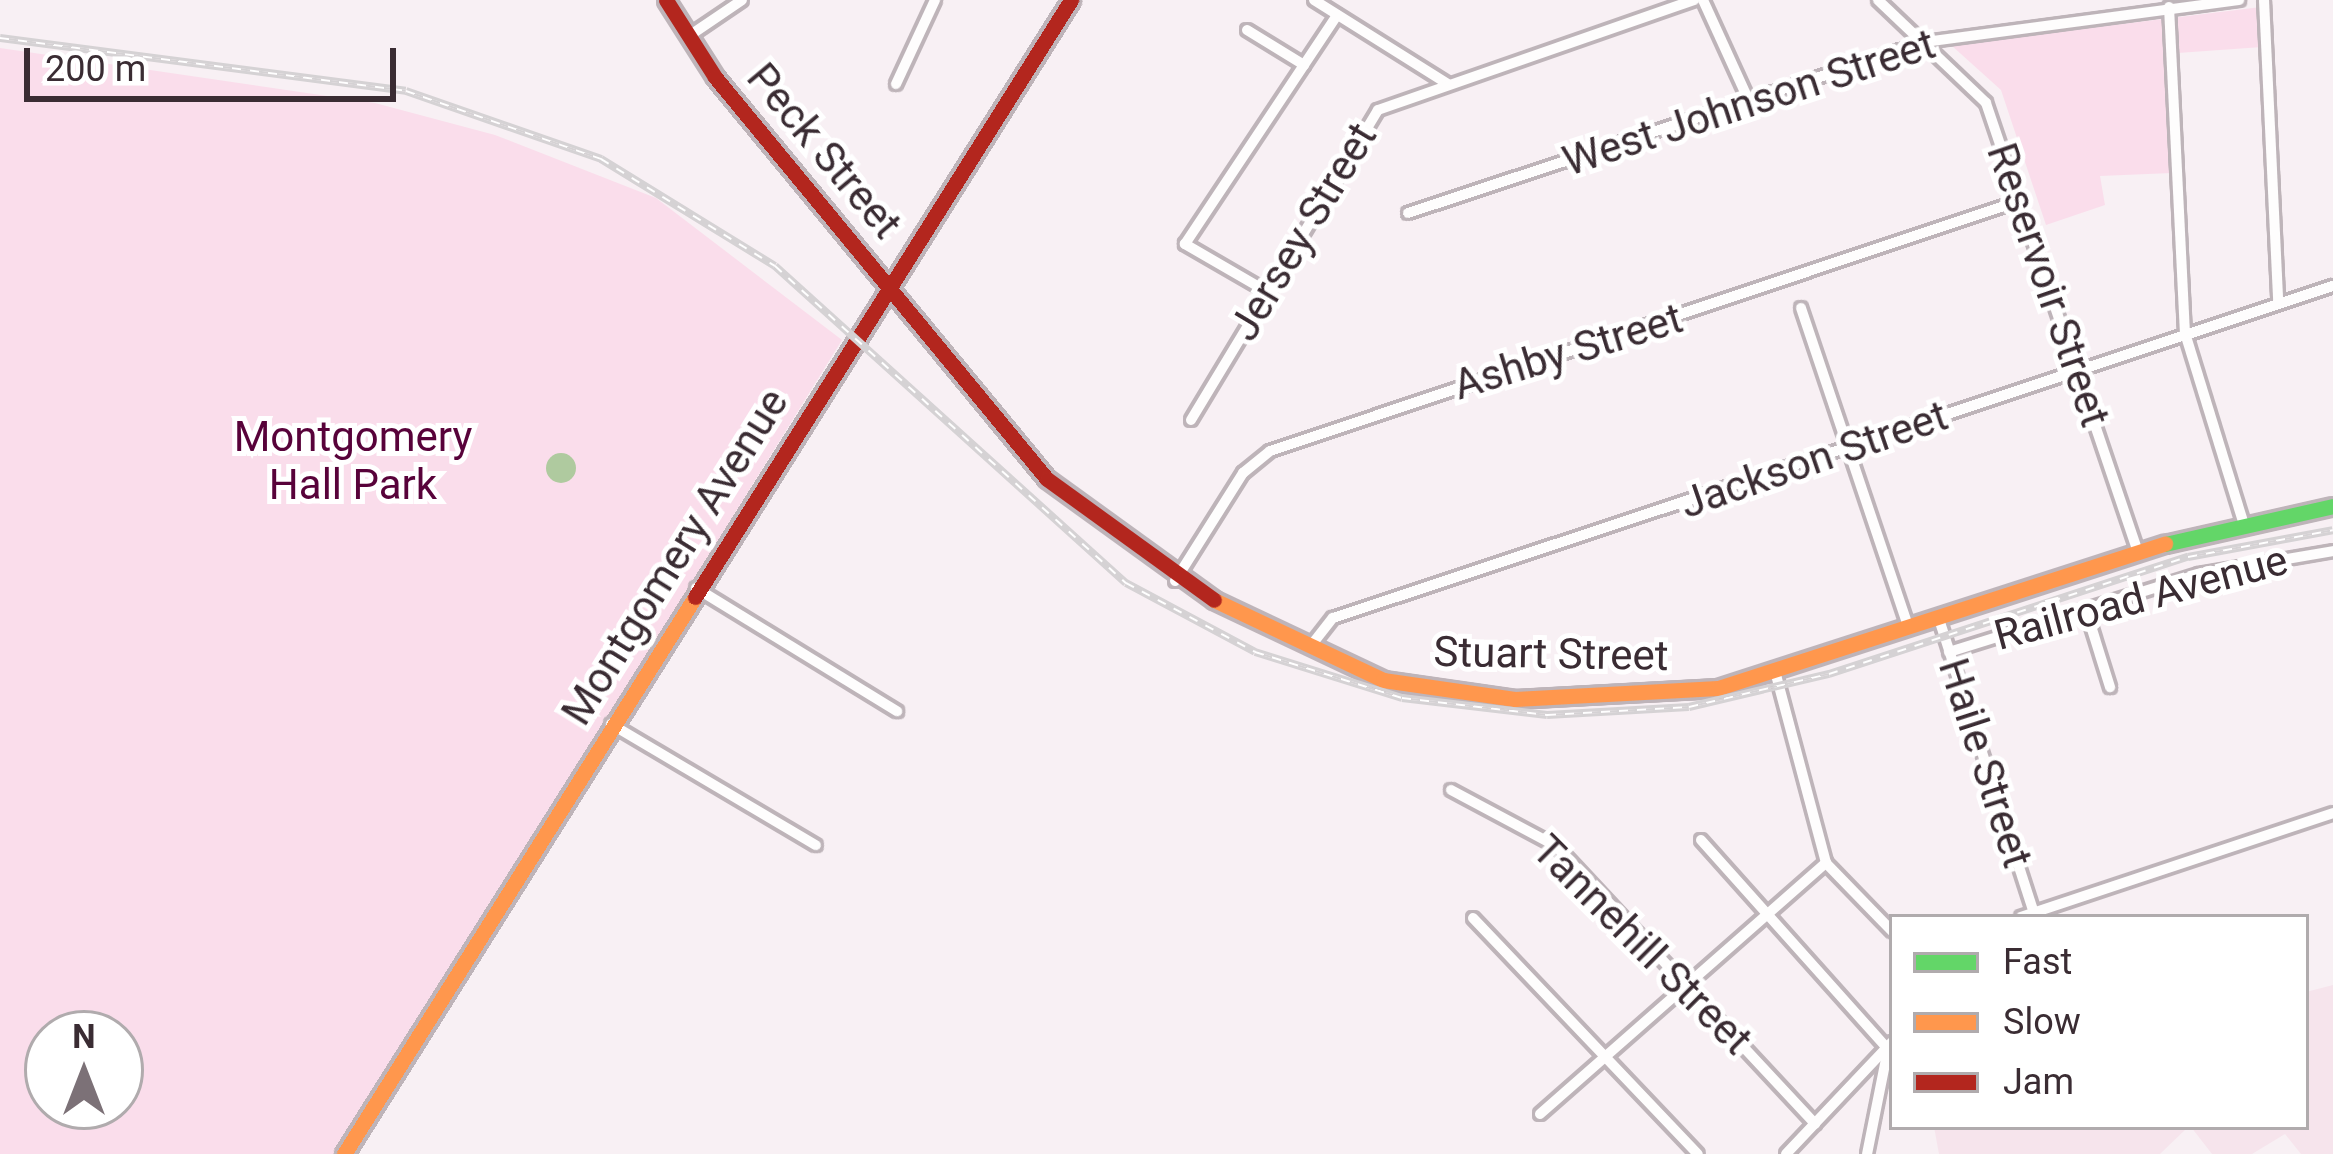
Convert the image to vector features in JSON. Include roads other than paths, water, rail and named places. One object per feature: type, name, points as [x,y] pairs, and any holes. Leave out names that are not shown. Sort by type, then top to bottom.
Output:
[{"type":"street","name":"Peck Street","points":[[666,0],[689,36],[890,286]]},
{"type":"street","points":[[689,36],[742,0]]},
{"type":"street","points":[[896,84],[935,0]]},
{"type":"street","name":"Montgomery Avenue","points":[[344,1154],[1070,0]]},
{"type":"street","points":[[1699,0],[1749,101]]},
{"type":"street","name":"Jersey Street","points":[[1191,420],[1366,122],[1448,84],[1699,0]]},
{"type":"street","name":"Reservoir Street","points":[[1878,0],[1981,94],[2022,200],[2137,550]]},
{"type":"street","name":"West Johnson Street","points":[[1408,213],[1925,42],[2239,0]]},
{"type":"street","points":[[2264,0],[2278,302]]},
{"type":"street","points":[[1321,2],[1448,84]]},
{"type":"street","points":[[2169,7],[2185,333],[2243,522]]},
{"type":"street","points":[[1266,291],[1185,244],[1337,14]]},
{"type":"street","points":[[1246,30],[1304,65]]},
{"type":"street","name":"Ashby Street","points":[[1175,581],[1243,472],[1270,451],[2022,200]]},
{"type":"street","name":"Stuart Street","points":[[890,286],[1037,469],[1175,581],[1309,650],[1414,688],[1515,699],[1684,694],[1775,671],[2137,550],[2243,522],[2333,506]]},
{"type":"street","name":"Jackson Street","points":[[1309,650],[1333,618],[2333,286]]},
{"type":"street","points":[[1801,308],[1908,626]]},
{"type":"street","name":"Railroad Avenue","points":[[1949,652],[2199,574],[2333,551]]},
{"type":"street","points":[[696,588],[897,711]]},
{"type":"street","points":[[2086,610],[2110,687]]},
{"type":"street","name":"Haile Street","points":[[1938,616],[2033,910]]},
{"type":"street","points":[[1775,671],[1826,862],[1889,928]]},
{"type":"street","points":[[611,724],[816,845]]},
{"type":"street","name":"Tannehill Street","points":[[1451,790],[1549,840],[1815,1124]]},
{"type":"street","points":[[2026,914],[2333,814]]},
{"type":"street","points":[[1701,840],[1889,1044]]},
{"type":"street","points":[[1540,1114],[1826,862]]},
{"type":"street","points":[[1473,918],[1698,1154]]},
{"type":"street","points":[[1786,1154],[1889,1046]]},
{"type":"street","points":[[1867,1154],[1889,1050]]},
{"type":"railway","points":[[0,38],[406,91],[601,159],[775,266],[1126,583],[1255,652],[1402,698],[1547,715],[1689,707],[1829,674],[2188,557],[2333,530]]},
{"type":"park label","name":"Montgomery Hall Park","points":[[353,461]]}]
